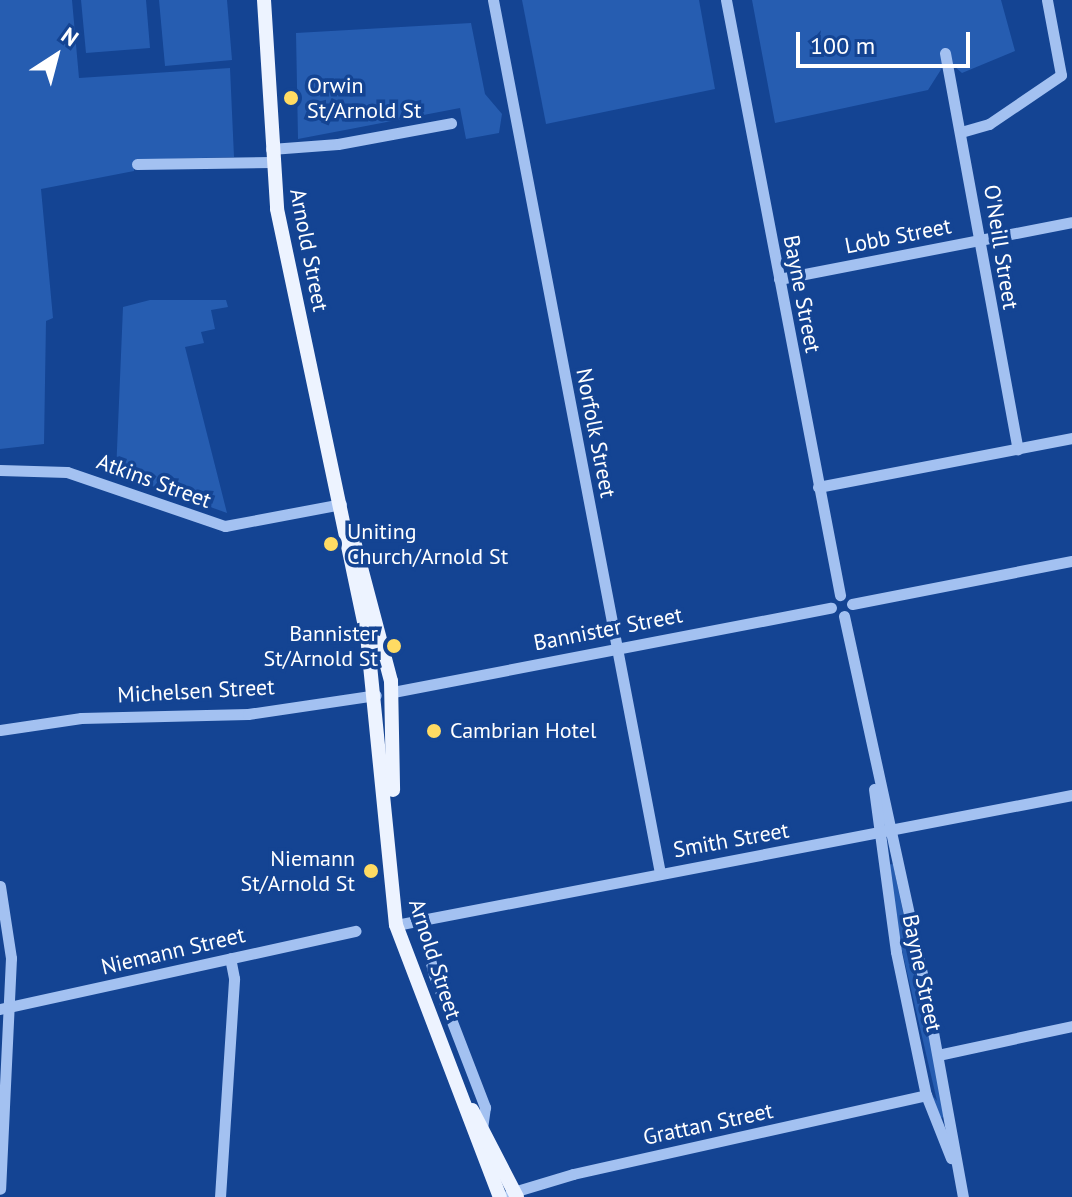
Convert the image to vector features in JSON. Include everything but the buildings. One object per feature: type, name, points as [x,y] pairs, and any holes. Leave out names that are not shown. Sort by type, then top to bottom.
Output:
[{"type":"main road","name":"Arnold Street","points":[[264,0],[272,155],[284,251],[341,504],[376,695],[396,925],[443,1052],[508,1196]]},
{"type":"main road","name":"Arnold Street","points":[[341,504],[370,591],[393,692],[396,746],[389,831]]},
{"type":"main road","name":"Michelsen Street","points":[[376,695],[393,692]]},
{"type":"main road","name":"Arnold Street","points":[[443,1052],[482,1128],[508,1196]]},
{"type":"street","name":"Norfolk Street","points":[[493,0],[660,873]]},
{"type":"street","name":"Bayne Street","points":[[726,0],[840,595]]},
{"type":"street","points":[[961,132],[989,124],[1061,75],[1047,0]]},
{"type":"street","name":"O'Neill Street","points":[[945,53],[1018,449]]},
{"type":"street","points":[[137,164],[272,155],[451,123]]},
{"type":"street","name":"Lobb Street","points":[[779,279],[1072,222]]},
{"type":"street","points":[[818,487],[1072,438]]},
{"type":"street","name":"Atkins Street","points":[[0,470],[67,472],[225,526],[341,504]]},
{"type":"street","points":[[852,604],[840,595],[831,608],[844,616],[852,604],[1072,561]]},
{"type":"street","name":"Bannister Street","points":[[393,692],[831,608]]},
{"type":"street","name":"Bayne Street","points":[[844,616],[884,831],[938,1055],[963,1197]]},
{"type":"street","name":"Michelsen Street","points":[[0,730],[81,718],[248,714],[376,695]]},
{"type":"street","name":"Smith Street","points":[[396,925],[1072,795]]},
{"type":"street","name":"Bayne Street","points":[[884,831],[891,928],[926,1095],[960,1179]]},
{"type":"street","points":[[0,886],[11,958],[5,1008],[0,1189]]},
{"type":"street","name":"Arnold Street","points":[[420,920],[434,975],[485,1107],[482,1128]]},
{"type":"street","name":"Niemann Street","points":[[5,1008],[356,931]]},
{"type":"street","points":[[220,1197],[234,978],[230,958]]},
{"type":"street","points":[[938,1055],[1072,1026]]},
{"type":"street","name":"Grattan Street","points":[[508,1196],[926,1095]]},
{"type":"shaded area","points":[[0,0],[72,0],[79,78],[230,68],[234,157],[134,160],[134,171],[41,189],[53,318],[46,321],[44,444],[0,449]]},
{"type":"shaded area","points":[[81,0],[146,0],[150,48],[86,53]]},
{"type":"shaded area","points":[[159,0],[227,0],[232,60],[165,66]]},
{"type":"shaded area","points":[[522,0],[699,0],[715,89],[546,124]]},
{"type":"shaded area","points":[[752,0],[1001,0],[1015,51],[962,73],[954,66],[942,68],[928,90],[775,123]]},
{"type":"shaded area","points":[[471,23],[485,94],[502,114],[499,133],[466,139],[460,108],[298,139],[296,33]]},
{"type":"shaded area","points":[[150,300],[226,300],[228,307],[211,310],[215,329],[201,332],[204,343],[185,347],[227,513],[116,473],[123,307]]},
{"type":"shaded area","points":[[893,864],[946,1117],[939,1118],[928,1090],[937,1101],[898,933],[887,865]]},
{"type":"place","name":"Orwin St/Arnold St","points":[[291,98]]},
{"type":"place","name":"Uniting Church/Arnold St","points":[[331,544]]},
{"type":"place","name":"Bannister St/Arnold St","points":[[394,646]]},
{"type":"place","name":"Cambrian Hotel","points":[[434,731]]},
{"type":"place","name":"Niemann St/Arnold St","points":[[371,871]]}]
